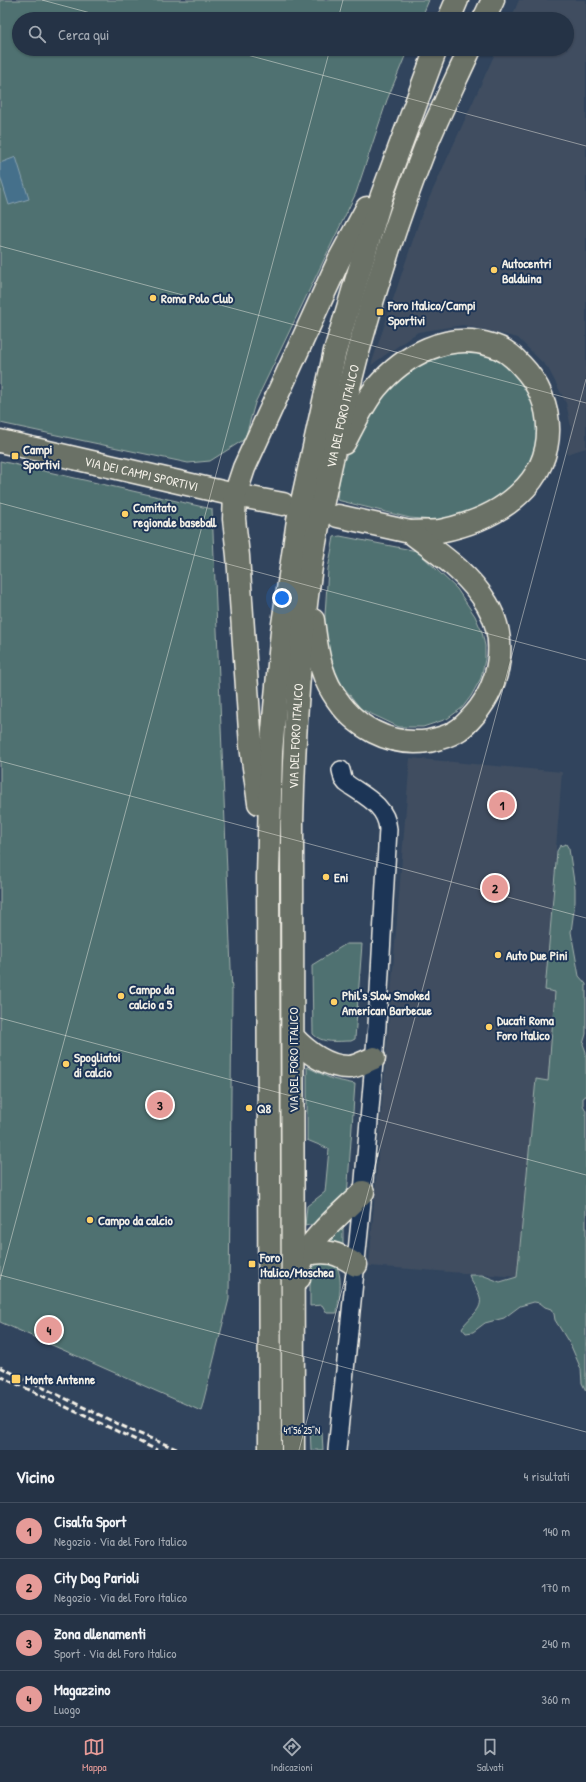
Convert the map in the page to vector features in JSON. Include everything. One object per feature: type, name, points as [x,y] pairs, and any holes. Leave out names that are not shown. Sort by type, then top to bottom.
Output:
[{"type":"main road","points":[[452,12],[457,0]]},
{"type":"main road","points":[[487,12],[493,0]]},
{"type":"main road","name":"VIA DEL FORO ITALICO","points":[[270,1450],[268,877],[270,782],[275,694],[282,631],[298,520],[335,351],[370,233],[433,56]]},
{"type":"main road","name":"VIA DEL FORO ITALICO","points":[[293,1450],[293,1036],[291,853],[293,760],[300,660],[309,577],[339,427],[358,351],[382,270],[426,147],[467,56]]},
{"type":"main road","points":[[268,877],[251,746],[238,556],[234,519],[235,495],[244,468],[339,260],[398,152]]},
{"type":"main road","points":[[325,492],[333,467],[364,404],[376,388],[396,368],[414,356],[435,346],[448,342],[472,341],[492,345],[501,349],[518,361],[530,374],[544,400],[548,417],[549,433],[541,466],[524,490],[512,501],[494,513],[460,526],[439,531],[410,532],[338,516]]},
{"type":"main road","name":"VIA DEI CAMPI SPORTIVI","points":[[0,441],[235,495],[283,504]]},
{"type":"main road","points":[[309,577],[314,633],[320,660],[326,680],[341,705],[366,728],[389,739],[416,743],[450,735],[467,724],[490,692],[499,664],[500,640],[498,630],[487,604],[473,584],[455,566],[410,532]]},
{"type":"main road","points":[[293,1036],[310,1053],[322,1060],[339,1066],[354,1066],[374,1058]]},
{"type":"main road","points":[[292,1330],[298,1309],[301,1263],[305,1254],[321,1234],[363,1192]]},
{"type":"main road","points":[[305,1254],[320,1251],[338,1253],[356,1265]]},
{"type":"street","points":[[337,1450],[363,1192],[374,1058],[388,824],[385,813],[346,783],[343,779],[341,770]]},
{"type":"shaded area","name":"Autocentri Balduina","points":[[519,0],[586,0],[586,448],[567,454],[571,427],[566,403],[548,368],[518,338],[463,325],[418,332],[371,365],[421,216],[494,56],[574,56],[574,12],[514,12]]},
{"type":"shaded area","points":[[16,157],[29,199],[9,205],[0,176],[0,163]]},
{"type":"shaded area","points":[[410,758],[562,772],[545,990],[555,992],[548,1081],[536,1079],[517,1277],[369,1266]]},
{"type":"green space","name":"Roma Polo Club","points":[[0,0],[429,0],[424,12],[12,12],[12,56],[405,56],[387,100],[356,193],[255,403],[245,439],[210,461],[188,463],[0,423]]},
{"type":"green space","points":[[439,352],[482,352],[510,367],[530,392],[536,403],[540,447],[508,498],[445,521],[410,518],[337,500],[340,471],[360,424],[406,368]]},
{"type":"green space","points":[[0,461],[212,509],[232,992],[229,1299],[201,1411],[0,1322]]},
{"type":"green space","points":[[340,536],[417,551],[457,589],[475,616],[482,632],[485,646],[485,659],[481,678],[462,708],[447,719],[423,727],[399,727],[361,709],[334,675],[324,630],[328,569],[334,537]]},
{"type":"green space","points":[[566,844],[569,849],[575,888],[575,902],[571,932],[579,976],[586,984],[586,1034],[583,1044],[586,1052],[586,1096],[583,1098],[583,1105],[586,1111],[586,1391],[582,1383],[581,1369],[571,1346],[555,1320],[551,1309],[540,1303],[534,1302],[520,1306],[504,1318],[485,1323],[473,1332],[466,1333],[462,1328],[479,1308],[480,1303],[478,1292],[469,1275],[482,1275],[500,1282],[517,1277],[536,1079],[548,1081],[555,992],[545,990],[557,851],[560,846]]},
{"type":"green space","points":[[346,944],[362,944],[355,1039],[351,1041],[326,1041],[313,1034],[312,965]]},
{"type":"green space","points":[[307,1067],[332,1079],[355,1084],[347,1197],[322,1222],[305,1226],[307,1206],[325,1192],[329,1149],[307,1140]]},
{"type":"green space","points":[[343,1219],[343,1248],[319,1245]]},
{"type":"green space","points":[[320,1262],[335,1263],[338,1269],[340,1288],[337,1313],[327,1313],[322,1305],[310,1306],[310,1274],[312,1268]]},
{"type":"green space","points":[[310,1427],[322,1432],[323,1450],[311,1450]]},
{"type":"railway","points":[[0,1367],[135,1432],[179,1450]]},
{"type":"railway","points":[[0,1376],[157,1450]]},
{"type":"place","name":"Autocentri Balduina","points":[[494,270]]},
{"type":"place","name":"Roma Polo Club","points":[[153,298]]},
{"type":"place","name":"Foro Italico/Campi Sportivi","points":[[380,312]]},
{"type":"place","name":"Campi Sportivi","points":[[15,456]]},
{"type":"place","name":"Comitato regionale baseball","points":[[125,514]]},
{"type":"place","name":"Cisalfa Sport","points":[[502,805]]},
{"type":"place","name":"Eni","points":[[326,877]]},
{"type":"place","name":"City Dog Parioli","points":[[495,888]]},
{"type":"place","name":"Auto Due Pini","points":[[498,955]]},
{"type":"place","name":"Campo da calcio a 5","points":[[121,996]]},
{"type":"place","name":"Phil's Slow Smoked American Barbecue","points":[[334,1002]]},
{"type":"place","name":"Ducati Roma Foro Italico","points":[[489,1027]]},
{"type":"place","name":"Spogliatoi di calcio","points":[[66,1064]]},
{"type":"place","name":"Zona allenamenti","points":[[160,1105]]},
{"type":"place","name":"Q8","points":[[249,1108]]},
{"type":"place","name":"Campo da calcio","points":[[90,1220]]},
{"type":"place","name":"Foro Italico/Moschea","points":[[252,1264]]},
{"type":"place","name":"Magazzino","points":[[49,1330]]},
{"type":"place","name":"Monte Antenne","points":[[16,1379]]}]
